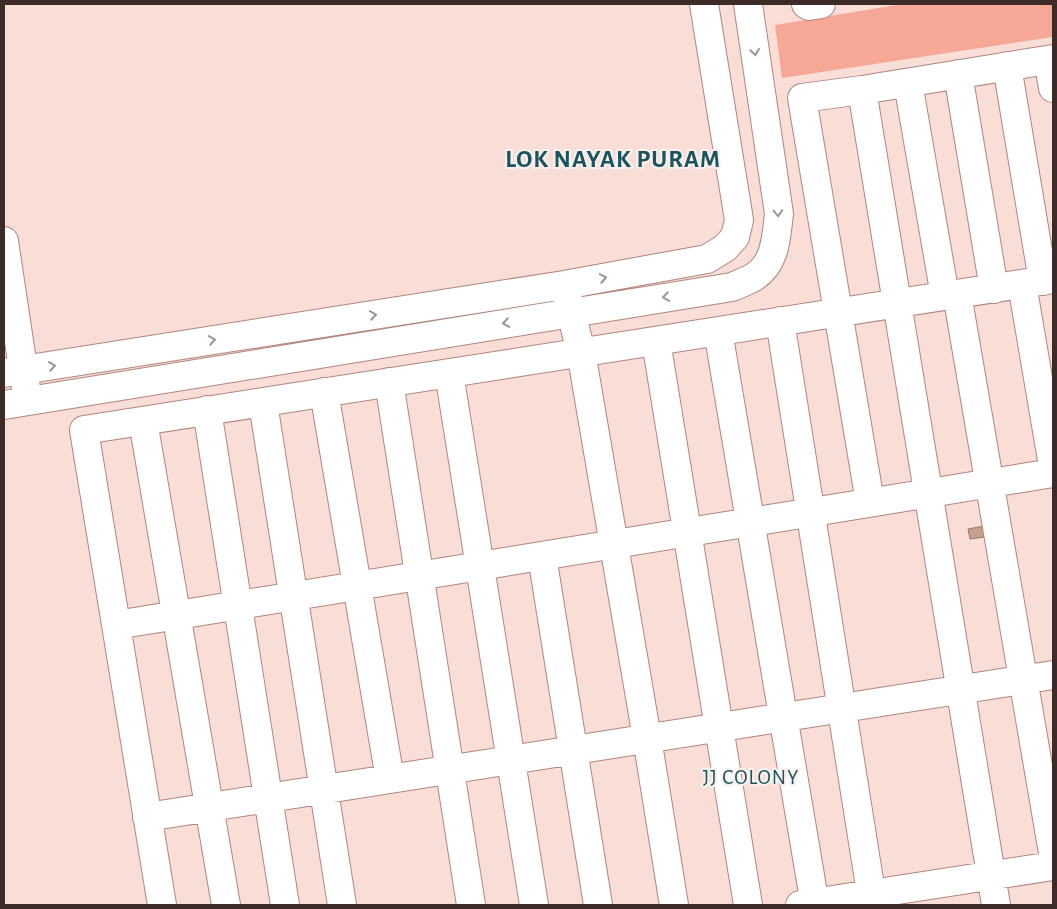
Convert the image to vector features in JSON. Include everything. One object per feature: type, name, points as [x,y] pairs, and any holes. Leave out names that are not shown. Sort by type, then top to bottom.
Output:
[{"type":"street","points":[[14,372],[564,285],[707,259],[725,248],[735,237],[739,220],[704,4]]},
{"type":"street","points":[[4,241],[16,403],[732,287],[753,277],[767,266],[775,246],[779,214],[748,4]]},
{"type":"street","points":[[806,4],[809,6],[821,4]]},
{"type":"street","points":[[870,502],[802,98],[1050,59],[1053,88]]},
{"type":"street","points":[[1008,66],[1039,281],[1053,466]]},
{"type":"street","points":[[958,74],[994,288]]},
{"type":"street","points":[[908,82],[990,483],[1053,853]]},
{"type":"street","points":[[862,90],[996,905]]},
{"type":"street","points":[[162,905],[84,430],[1039,281]]},
{"type":"street","points":[[564,285],[581,352],[674,905]]},
{"type":"street","points":[[780,322],[872,900]]},
{"type":"street","points":[[718,331],[783,717],[810,904],[933,895],[991,876],[1053,866]]},
{"type":"street","points":[[656,341],[748,905]]},
{"type":"street","points":[[449,373],[534,905]]},
{"type":"street","points":[[389,382],[470,905]]},
{"type":"street","points":[[324,392],[390,779]]},
{"type":"street","points":[[263,402],[342,905]]},
{"type":"street","points":[[207,410],[285,905]]},
{"type":"street","points":[[143,421],[226,905]]},
{"type":"street","points":[[116,624],[1053,473]]},
{"type":"street","points":[[542,556],[598,905]]},
{"type":"street","points":[[147,817],[1053,675]]},
{"type":"shaded area","points":[[903,4],[1053,4],[1053,37],[782,78],[775,25]]},
{"type":"building","points":[[990,525],[991,536],[970,539],[968,529]]},
{"type":"district","name":"LOK NAYAK PURAM","points":[[613,159]]},
{"type":"district","name":"JJ COLONY","points":[[751,777]]}]
